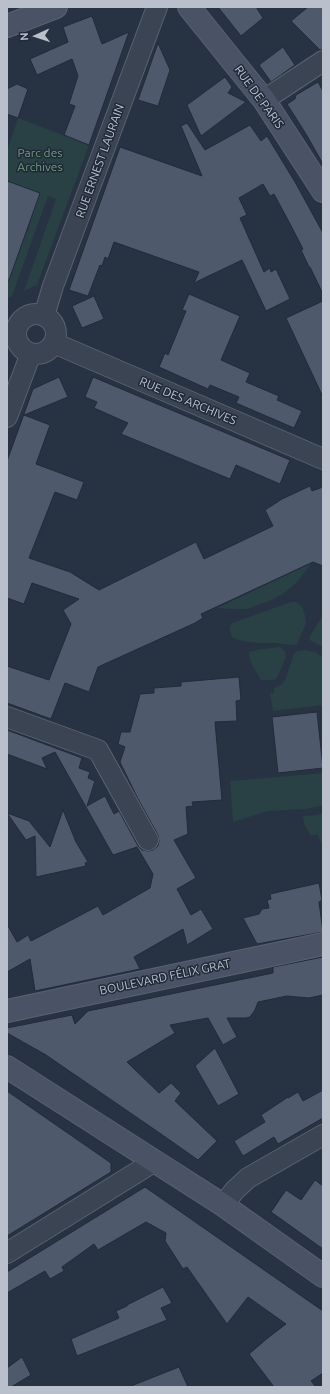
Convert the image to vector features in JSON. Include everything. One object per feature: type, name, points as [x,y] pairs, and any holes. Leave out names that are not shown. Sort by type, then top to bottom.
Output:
[{"type":"main road","points":[[7,26],[56,7]]},
{"type":"main road","name":"RUE DE PARIS","points":[[190,7],[264,100],[323,191]]},
{"type":"main road","name":"BOULEVARD FÉLIX GRAT","points":[[7,1011],[323,944]]},
{"type":"main road","points":[[7,1019],[51,1010],[59,1000]]},
{"type":"main road","points":[[7,1066],[223,1205],[323,1276]]},
{"type":"street","name":"RUE ERNEST LAURAIN","points":[[44,316],[157,7]]},
{"type":"street","points":[[264,100],[323,61]]},
{"type":"street","points":[[32,314],[44,316],[54,324],[56,337],[54,343],[50,348],[38,354],[26,351],[18,342],[12,323],[32,314]]},
{"type":"street","name":"RUE DES ARCHIVES","points":[[54,343],[323,459]]},
{"type":"street","points":[[7,417],[31,353]]},
{"type":"street","points":[[7,717],[98,750],[148,840]]},
{"type":"street","points":[[223,1205],[235,1190],[248,1178],[323,1135]]},
{"type":"street","points":[[7,1253],[156,1161]]},
{"type":"green space","name":"Parc des Archives","points":[[18,118],[89,145],[37,285],[24,291],[56,199],[48,196],[12,296],[7,298],[7,253],[17,256],[28,231],[30,220],[40,193],[7,181],[7,151]]},
{"type":"green space","points":[[312,563],[298,581],[283,594],[270,601],[247,609],[217,608]]},
{"type":"green space","points":[[291,602],[296,602],[302,606],[305,615],[306,624],[297,644],[258,643],[242,641],[232,637],[230,626],[232,623]]},
{"type":"green space","points":[[323,615],[323,647],[311,641],[309,638]]},
{"type":"green space","points":[[280,647],[285,651],[286,657],[278,676],[274,680],[261,680],[252,665],[249,652]]},
{"type":"green space","points":[[305,650],[315,652],[323,657],[323,705],[273,711],[270,693],[274,693],[274,688],[281,685],[285,680],[294,654],[297,651]]},
{"type":"green space","points":[[323,773],[323,805],[306,809],[268,811],[233,822],[230,781]]},
{"type":"green space","points":[[323,813],[323,846],[317,834],[311,836],[304,824],[303,816],[318,815]]},
{"type":"building","points":[[218,7],[256,7],[263,18],[241,36]]},
{"type":"building","points":[[308,7],[323,7],[323,50],[320,50],[291,21]]},
{"type":"building","points":[[92,16],[102,44],[129,32],[89,145],[64,135],[75,106],[69,104],[78,76],[72,59],[37,75],[30,59],[68,42],[63,27]]},
{"type":"building","points":[[158,43],[170,70],[158,106],[138,100]]},
{"type":"building","points":[[283,47],[295,65],[271,82],[259,65]]},
{"type":"building","points":[[225,77],[232,87],[228,93],[246,102],[201,136],[187,105]]},
{"type":"building","points":[[318,82],[323,91],[323,164],[287,104],[295,99],[296,95]]},
{"type":"building","points":[[17,84],[28,89],[18,118],[7,114],[7,89]]},
{"type":"building","points":[[187,123],[205,150],[250,125],[261,141],[267,136],[295,182],[323,233],[323,294],[301,250],[303,249],[274,194],[270,196],[263,184],[239,198],[247,215],[240,218],[264,272],[270,268],[271,272],[276,269],[290,299],[266,311],[242,260],[194,283],[199,272],[114,242],[108,259],[105,257],[102,266],[100,265],[88,296],[69,290],[120,147],[202,176],[181,126]]},
{"type":"building","points":[[7,181],[40,193],[9,280],[7,280]]},
{"type":"building","points":[[189,294],[240,316],[221,360],[250,373],[246,382],[279,396],[277,400],[302,411],[294,428],[236,403],[239,397],[210,385],[208,389],[159,367],[165,353],[168,355],[186,311],[182,310]]},
{"type":"building","points":[[94,296],[104,319],[82,328],[72,306]]},
{"type":"building","points":[[323,301],[323,397],[286,318]]},
{"type":"building","points":[[59,377],[68,397],[24,415],[50,425],[36,464],[84,482],[77,500],[55,492],[29,558],[70,572],[99,590],[196,542],[204,559],[273,526],[265,510],[282,499],[310,486],[312,491],[323,487],[323,566],[313,562],[201,614],[203,618],[195,623],[98,667],[89,692],[65,683],[51,719],[7,703],[7,666],[49,680],[71,624],[63,610],[79,599],[32,583],[24,604],[7,598],[7,461],[33,389]]},
{"type":"building","points":[[93,377],[290,460],[280,484],[236,465],[230,479],[121,434],[128,423],[94,408],[97,402],[85,397]]},
{"type":"building","points":[[239,677],[241,700],[236,701],[237,721],[215,722],[222,800],[192,802],[193,806],[186,807],[188,834],[174,840],[196,878],[177,889],[191,915],[201,909],[213,929],[187,945],[183,929],[134,957],[140,969],[35,991],[30,959],[7,972],[7,924],[17,942],[28,935],[31,941],[98,906],[103,915],[150,888],[153,874],[137,847],[113,855],[55,752],[42,758],[47,769],[7,754],[7,730],[82,758],[79,768],[90,772],[88,778],[95,781],[87,806],[105,796],[114,814],[119,811],[138,846],[142,850],[153,850],[158,846],[158,835],[120,762],[125,747],[118,744],[121,732],[130,732],[140,694],[154,693],[154,688],[181,686],[181,682]]},
{"type":"building","points":[[317,712],[323,768],[278,773],[272,717]]},
{"type":"building","points":[[63,810],[76,842],[88,862],[85,863],[86,866],[36,877],[35,836],[26,840],[7,813],[29,821],[50,847]]},
{"type":"building","points":[[319,883],[322,900],[319,902],[323,932],[257,944],[243,918],[259,914],[262,909],[269,908],[267,900],[271,899],[270,894]]},
{"type":"building","points":[[323,957],[323,995],[309,998],[287,996],[258,1002],[250,1017],[227,1018],[237,1037],[223,1045],[208,1018],[170,1025],[175,1033],[127,1062],[159,1093],[171,1083],[181,1093],[175,1101],[217,1141],[198,1160],[46,1055],[7,1033],[7,1028],[72,1015],[75,1024],[88,1011],[273,973],[273,967]]},
{"type":"building","points":[[215,1048],[239,1094],[218,1106],[195,1066]]},
{"type":"building","points":[[323,1090],[323,1118],[278,1144],[274,1137],[243,1156],[234,1141],[265,1122],[261,1115],[298,1092],[303,1101]]},
{"type":"building","points":[[7,1091],[111,1163],[111,1172],[7,1236]]},
{"type":"building","points":[[315,1180],[323,1186],[323,1249],[271,1212],[286,1190],[301,1200]]},
{"type":"building","points":[[145,1187],[323,1311],[323,1373],[311,1381],[316,1387],[274,1387],[249,1354],[286,1324],[248,1297],[227,1324],[187,1267],[183,1269],[165,1241],[166,1233],[146,1222],[98,1250],[94,1244],[62,1267],[64,1271],[50,1279],[45,1271],[7,1293],[7,1272]]},
{"type":"building","points":[[163,1287],[172,1303],[161,1308],[167,1320],[77,1356],[71,1339],[119,1318],[116,1311]]},
{"type":"building","points":[[22,1357],[31,1375],[11,1387],[7,1387],[7,1368]]},
{"type":"building","points":[[179,1367],[188,1387],[131,1387],[131,1386]]}]
